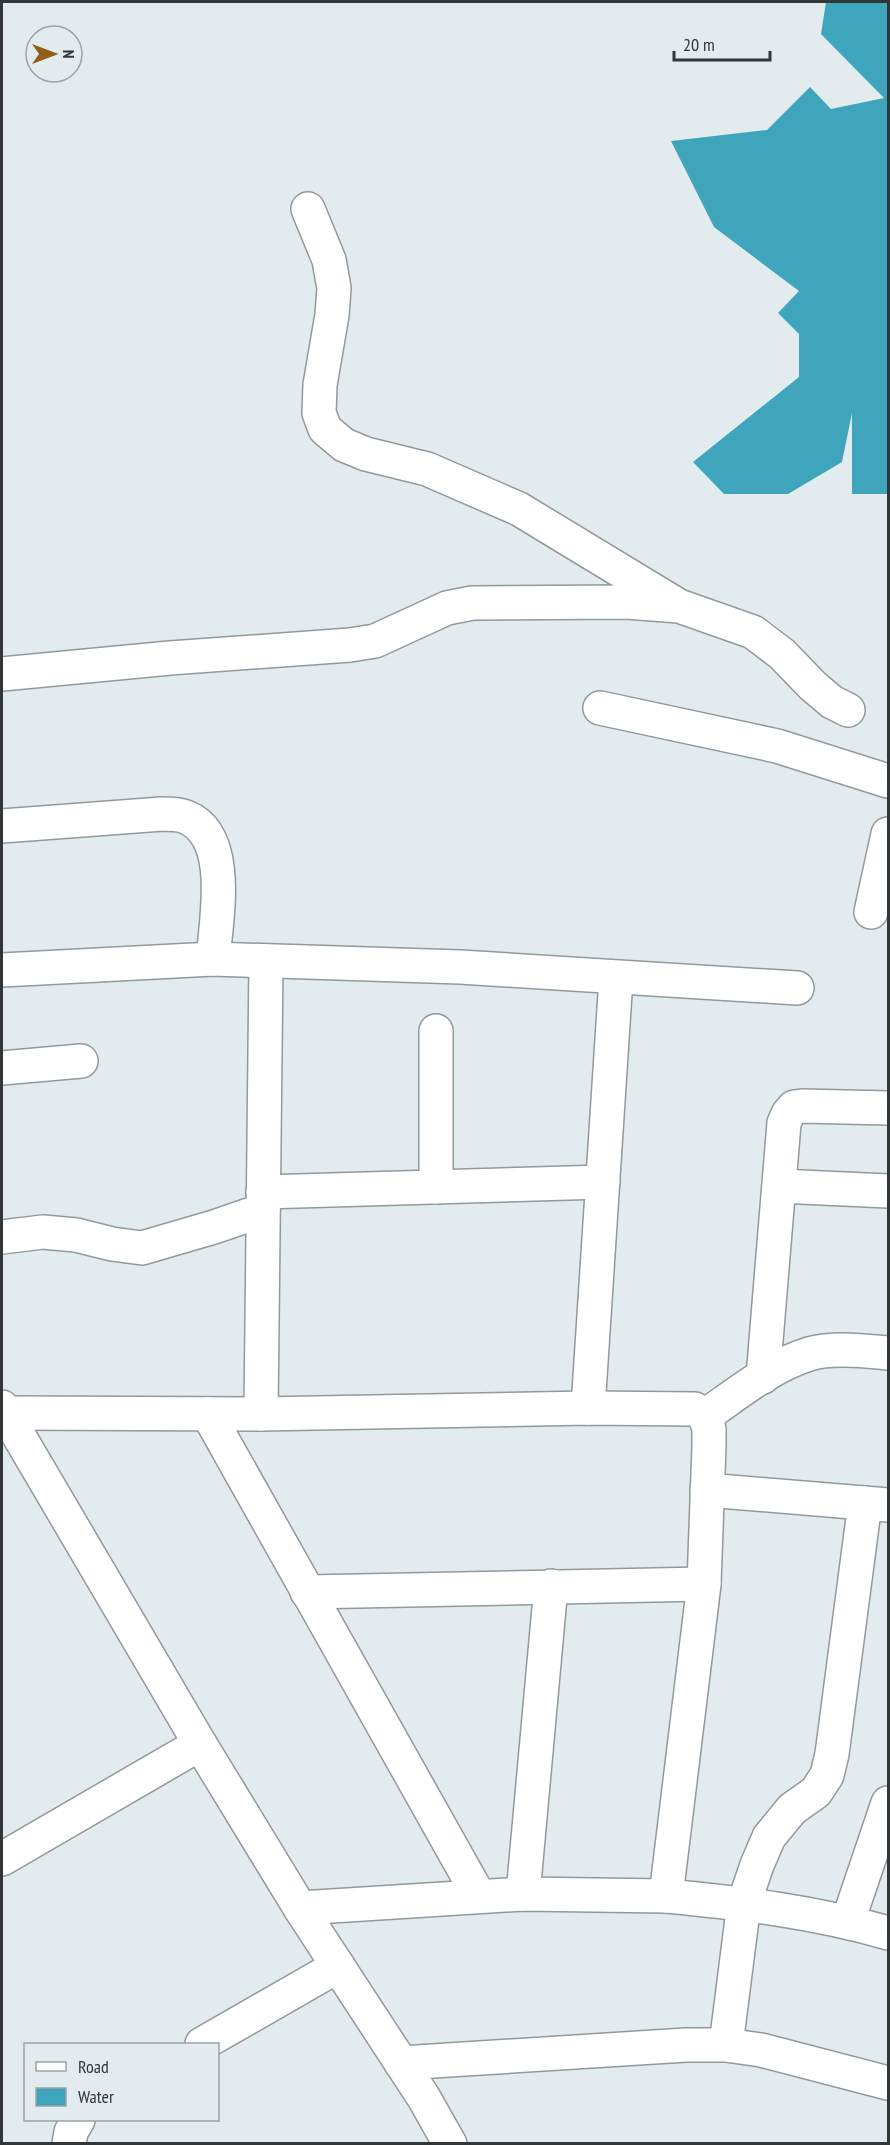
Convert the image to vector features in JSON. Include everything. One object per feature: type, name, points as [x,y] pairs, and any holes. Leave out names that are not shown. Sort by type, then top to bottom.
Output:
[{"type":"street","points":[[308,209],[329,260],[334,288],[332,315],[320,385],[319,413],[325,429],[345,445],[366,454],[427,469],[519,509],[679,606],[753,632],[782,654],[832,702],[848,710]]},
{"type":"street","points":[[2,674],[170,658],[350,645],[375,641],[447,608],[472,603],[626,602],[679,606]]},
{"type":"street","points":[[600,708],[777,746],[888,781]]},
{"type":"street","points":[[2,826],[162,814],[186,817],[202,829],[214,847],[219,874],[213,959]]},
{"type":"street","points":[[871,912],[888,834]]},
{"type":"street","points":[[2,970],[213,959],[460,967],[797,988]]},
{"type":"street","points":[[261,1414],[266,961]]},
{"type":"street","points":[[588,1408],[616,978]]},
{"type":"street","points":[[436,1031],[436,1187]]},
{"type":"street","points":[[2,1068],[81,1061]]},
{"type":"street","points":[[763,1377],[784,1123],[788,1114],[794,1107],[888,1108]]},
{"type":"street","points":[[2,1237],[42,1232],[76,1234],[112,1244],[142,1248],[214,1227],[263,1201],[436,1187],[603,1182]]},
{"type":"street","points":[[779,1186],[888,1191]]},
{"type":"street","points":[[705,1416],[763,1377],[811,1353],[851,1350],[888,1353]]},
{"type":"street","points":[[3,1410],[261,1414],[588,1408],[695,1409],[705,1416],[709,1429],[704,1584],[666,1896]]},
{"type":"street","points":[[3,1410],[200,1744],[300,1908],[401,2063],[450,2144]]},
{"type":"street","points":[[208,1414],[479,1896]]},
{"type":"street","points":[[707,1490],[877,1504],[827,1775],[816,1792],[792,1809],[768,1837],[744,1903],[726,2045]]},
{"type":"street","points":[[307,1592],[704,1584]]},
{"type":"street","points":[[523,1894],[551,1586]]},
{"type":"street","points":[[2,1859],[200,1744]]},
{"type":"street","points":[[848,1921],[888,1803]]},
{"type":"street","points":[[300,1908],[523,1894],[666,1896],[744,1903],[848,1921],[888,1933]]},
{"type":"street","points":[[204,2043],[338,1966]]},
{"type":"street","points":[[401,2063],[686,2045],[726,2045],[761,2050],[888,2083]]},
{"type":"street","points":[[69,2144],[71,2133],[77,2121]]},
{"type":"water","points":[[826,2],[888,2],[888,494],[852,494],[852,413],[842,462],[788,494],[724,494],[693,462],[799,377],[799,334],[778,313],[799,291],[714,227],[671,141],[767,130],[810,87],[831,109],[884,98],[821,34]]}]
